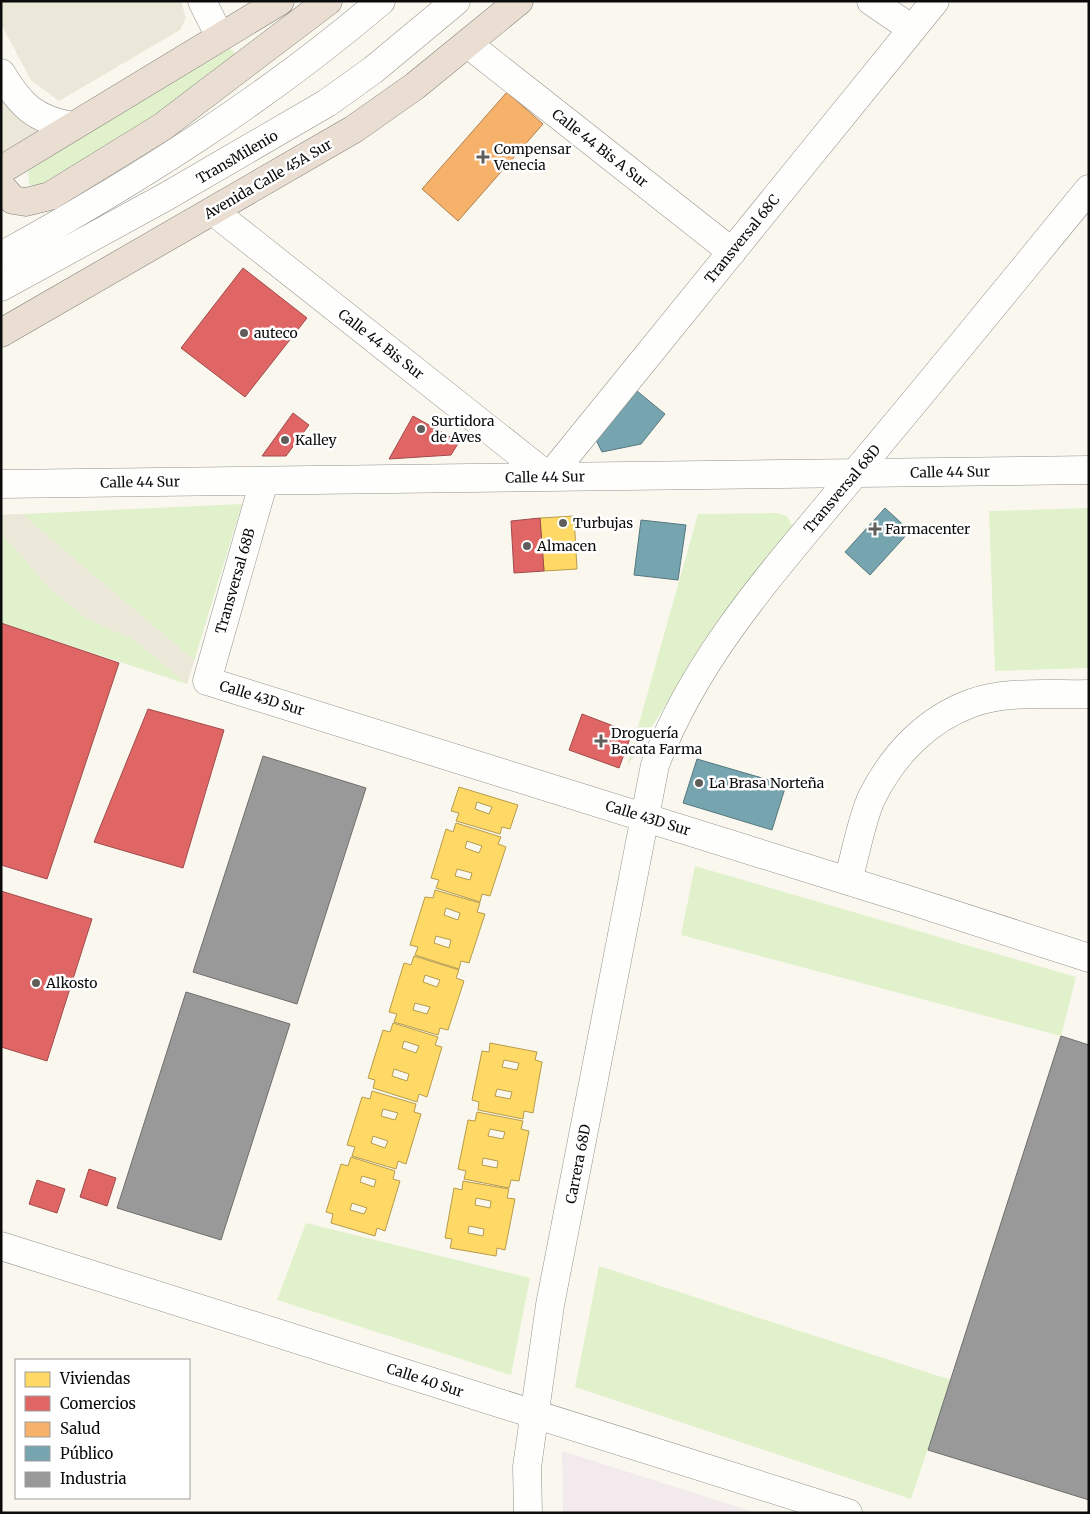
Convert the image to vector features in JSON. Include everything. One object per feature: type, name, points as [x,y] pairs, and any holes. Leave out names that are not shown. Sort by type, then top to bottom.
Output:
[{"type":"highway","points":[[280,1],[73,126],[2,182],[13,200],[26,202],[50,196],[162,127],[328,1]]},
{"type":"highway","name":"Avenida Calle 45A Sur","points":[[1,333],[354,128],[415,86],[518,1]]},
{"type":"street","points":[[202,1],[220,37]]},
{"type":"street","points":[[1,256],[126,185],[290,74],[381,1]]},
{"type":"street","name":"TransMilenio","points":[[1,287],[184,187],[320,107],[373,70],[456,1]]},
{"type":"street","points":[[871,1],[912,29]]},
{"type":"street","name":"Transversal 68C","points":[[550,477],[935,1]]},
{"type":"street","name":"Calle 44 Bis A Sur","points":[[468,44],[732,252]]},
{"type":"street","points":[[1,73],[14,94],[29,110],[43,119],[73,126]]},
{"type":"street","name":"Transversal 68D","points":[[645,817],[655,765],[668,732],[687,694],[750,599],[1089,189]]},
{"type":"street","name":"Calle 44 Bis Sur","points":[[213,211],[550,477]]},
{"type":"street","name":"Calle 44 Sur","points":[[1,484],[1089,470]]},
{"type":"street","name":"Transversal 68B","points":[[207,681],[264,480]]},
{"type":"street","name":"Calle 43D Sur","points":[[207,681],[848,880],[1089,958]]},
{"type":"street","points":[[848,880],[872,798],[899,753],[932,723],[972,703],[1008,696],[1089,694]]},
{"type":"street","name":"Carrera 68D","points":[[528,1513],[527,1466],[550,1304],[645,817]]},
{"type":"street","name":"Calle 40 Sur","points":[[1,1246],[848,1513]]},
{"type":"shaded area","points":[[1,1],[181,1],[186,18],[180,30],[59,101],[31,80],[1,24]]},
{"type":"shaded area","points":[[1,96],[44,130],[1,157]]},
{"type":"shaded area","points":[[22,514],[194,660],[187,684],[134,640],[87,619],[50,589],[1,533],[1,515]]},
{"type":"shaded area","points":[[562,1451],[757,1513],[563,1513]]},
{"type":"green space","points":[[229,47],[236,54],[176,102],[40,190],[29,184],[28,171]]},
{"type":"green space","points":[[242,504],[187,684],[1,623],[1,515]]},
{"type":"green space","points":[[1089,508],[1089,668],[995,671],[989,511]]},
{"type":"green space","points":[[777,513],[787,516],[793,527],[701,649],[627,766],[698,514]]},
{"type":"green space","points":[[695,866],[1076,977],[1061,1036],[681,935]]},
{"type":"green space","points":[[306,1223],[530,1278],[511,1375],[277,1300]]},
{"type":"green space","points":[[599,1266],[951,1380],[911,1499],[575,1387]]},
{"type":"building: Viviendas","points":[[574,516],[577,569],[544,571],[540,518]]},
{"type":"building: Viviendas","points":[[459,787],[518,805],[510,829],[502,827],[500,834],[456,821],[459,813],[451,811]],"holes":[[[477,802],[492,807],[489,814],[475,809]]]},
{"type":"building: Viviendas","points":[[456,823],[501,837],[498,844],[506,847],[490,896],[482,894],[480,902],[436,888],[439,880],[431,878],[446,829],[453,832]],"holes":[[[467,841],[482,846],[479,853],[465,848]],[[457,869],[472,873],[470,880],[455,876]]]},
{"type":"building: Viviendas","points":[[435,890],[480,903],[477,912],[485,914],[469,963],[461,961],[459,969],[415,955],[418,947],[410,945],[425,897],[433,898]],"holes":[[[446,908],[460,913],[458,920],[444,915]],[[436,936],[451,940],[449,948],[434,943]]]},
{"type":"building: Viviendas","points":[[414,956],[459,970],[456,978],[464,981],[448,1030],[440,1028],[438,1035],[394,1022],[397,1014],[389,1012],[404,963],[411,965]],"holes":[[[425,975],[440,980],[437,987],[423,982]],[[415,1003],[430,1007],[427,1014],[413,1010]]]},
{"type":"building: Viviendas","points":[[393,1023],[438,1037],[435,1045],[442,1047],[427,1097],[419,1094],[417,1102],[373,1088],[375,1080],[368,1078],[383,1030],[390,1032]],"holes":[[[404,1041],[419,1046],[416,1053],[402,1048]],[[394,1069],[409,1074],[407,1081],[392,1076]]]},
{"type":"building: Viviendas","points":[[490,1043],[537,1052],[535,1060],[542,1062],[533,1113],[524,1111],[523,1119],[478,1110],[479,1102],[472,1100],[482,1051],[489,1052]],"holes":[[[504,1060],[519,1063],[517,1070],[502,1067]],[[497,1089],[512,1092],[510,1099],[495,1096]]]},
{"type":"building: Viviendas","points":[[372,1091],[416,1104],[414,1112],[421,1114],[406,1164],[398,1161],[396,1169],[352,1156],[355,1147],[347,1145],[362,1097],[370,1099]],"holes":[[[383,1109],[398,1113],[395,1120],[381,1116]],[[373,1136],[388,1141],[385,1148],[371,1143]]]},
{"type":"building: Viviendas","points":[[477,1112],[523,1121],[521,1129],[529,1131],[519,1181],[511,1180],[509,1188],[464,1179],[466,1171],[458,1169],[468,1120],[475,1121]],"holes":[[[490,1129],[505,1132],[503,1139],[488,1136]],[[483,1158],[498,1161],[497,1168],[482,1165]]]},
{"type":"building: Viviendas","points":[[351,1157],[395,1171],[393,1179],[400,1181],[385,1231],[377,1228],[375,1236],[331,1223],[333,1214],[326,1212],[341,1164],[348,1166]],"holes":[[[362,1176],[376,1180],[374,1187],[360,1182]],[[352,1203],[367,1208],[364,1214],[350,1210]]]},
{"type":"building: Viviendas","points":[[463,1181],[509,1189],[507,1198],[515,1199],[505,1250],[497,1248],[496,1256],[450,1248],[452,1239],[445,1238],[454,1188],[462,1190]],"holes":[[[476,1198],[491,1201],[490,1208],[475,1205]],[[469,1226],[484,1229],[483,1236],[468,1233]]]},
{"type":"building: Comercios","name":"auteco","points":[[243,268],[307,318],[245,397],[181,348]]},
{"type":"building: Comercios","name":"Kalley","points":[[293,413],[309,425],[286,456],[262,456]]},
{"type":"building: Comercios","name":"Surtidora de Aves","points":[[413,416],[459,442],[451,455],[389,459]]},
{"type":"building: Comercios","name":"Almacen","points":[[540,518],[544,571],[514,573],[511,521]]},
{"type":"building: Comercios","points":[[1,623],[119,663],[47,879],[1,865]]},
{"type":"building: Comercios","points":[[148,709],[224,730],[183,868],[94,842]]},
{"type":"building: Comercios","name":"Droguería Bacata Farma","points":[[582,714],[632,733],[619,768],[569,750]]},
{"type":"building: Comercios","name":"Alkosto","points":[[1,891],[92,919],[47,1061],[1,1047]]},
{"type":"building: Comercios","points":[[89,1169],[116,1178],[107,1206],[80,1197]]},
{"type":"building: Comercios","points":[[37,1180],[65,1189],[57,1213],[29,1204]]},
{"type":"building: Salud","name":"Compensar Venecia","points":[[507,92],[543,124],[458,221],[422,189]]},
{"type":"building: Público","points":[[637,391],[665,414],[641,444],[602,452],[596,440]]},
{"type":"building: Público","points":[[885,508],[910,531],[870,575],[845,552]]},
{"type":"building: Público","points":[[641,520],[686,525],[678,580],[634,575]]},
{"type":"building: Público","points":[[697,759],[786,785],[772,830],[683,803]]},
{"type":"building: Industria","points":[[263,756],[366,788],[297,1004],[193,972]]},
{"type":"building: Industria","points":[[186,992],[290,1024],[221,1240],[117,1208]]},
{"type":"building: Industria","points":[[1061,1036],[1089,1045],[1089,1500],[928,1450]]},
{"type":"place","name":"Compensar Venecia","points":[[483,157]]},
{"type":"place","name":"auteco","points":[[244,333]]},
{"type":"place","name":"Surtidora de Aves","points":[[421,429]]},
{"type":"place","name":"Kalley","points":[[285,440]]},
{"type":"place","name":"Turbujas","points":[[563,523]]},
{"type":"place","name":"Farmacenter","points":[[875,529]]},
{"type":"place","name":"Almacen","points":[[527,546]]},
{"type":"place","name":"Droguería Bacata Farma","points":[[601,741]]},
{"type":"place","name":"La Brasa Norteña","points":[[699,783]]},
{"type":"place","name":"Alkosto","points":[[36,983]]}]
